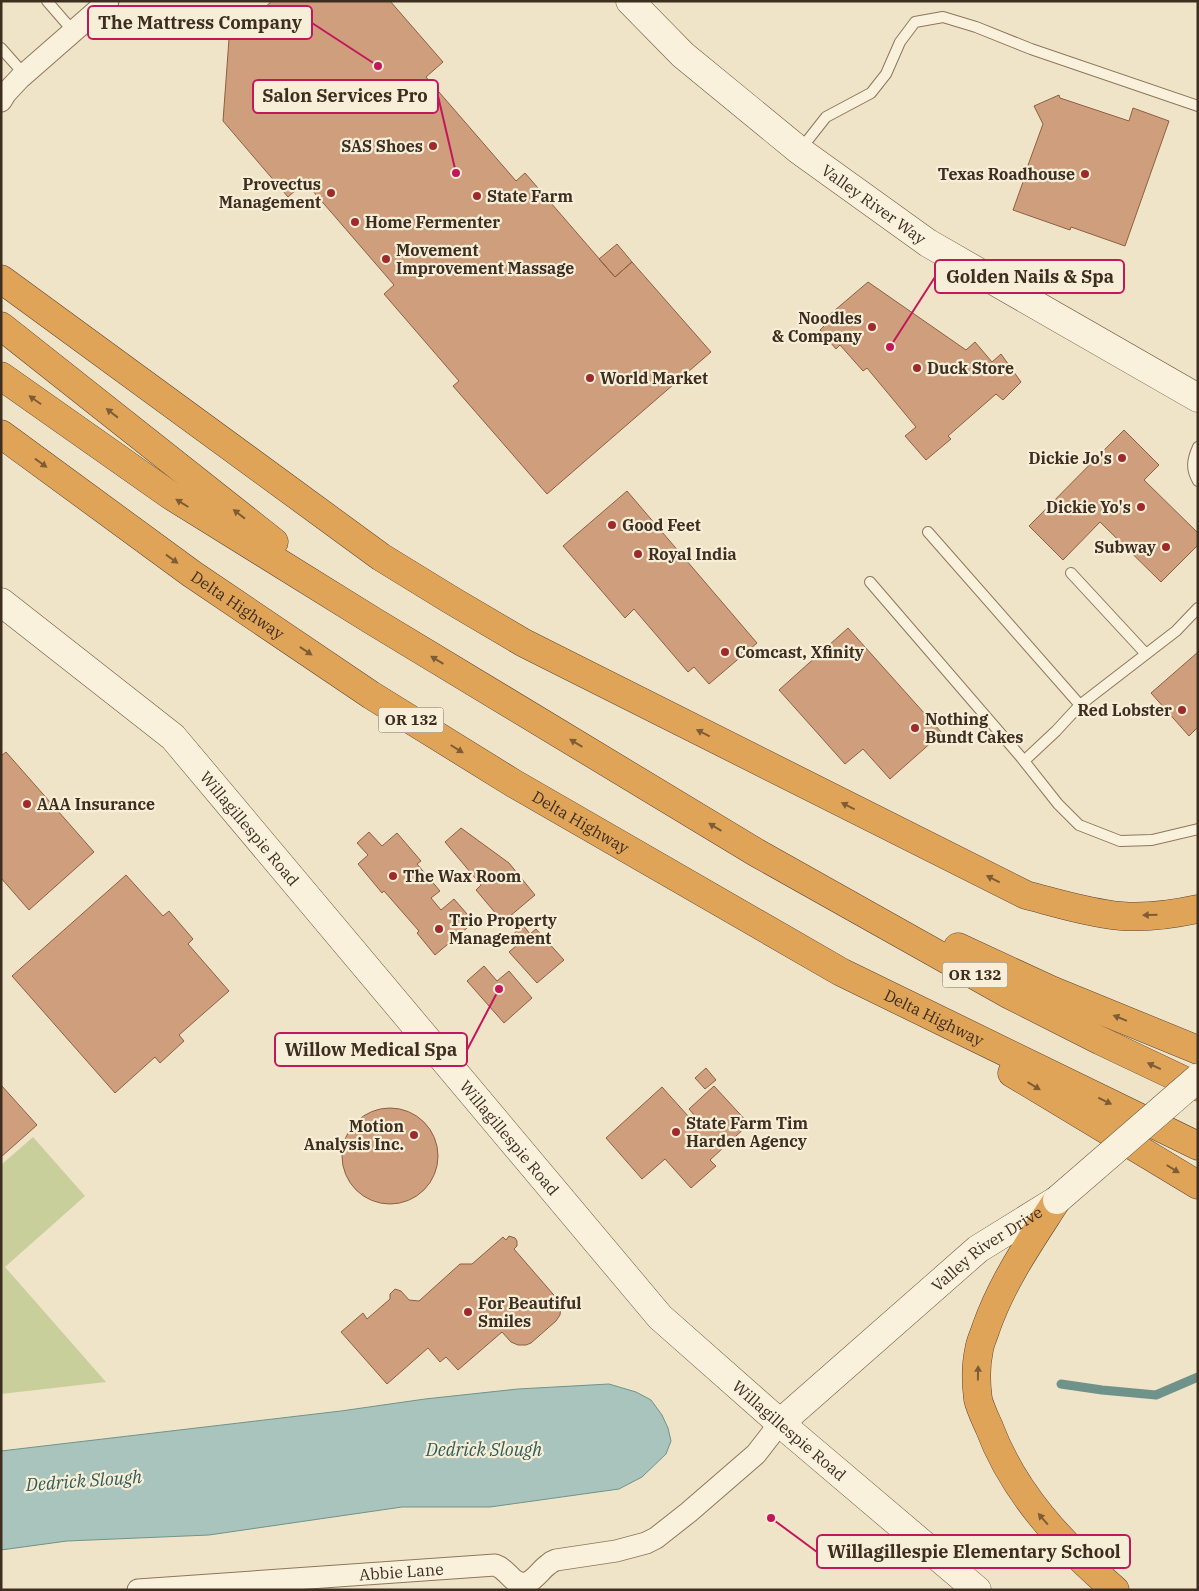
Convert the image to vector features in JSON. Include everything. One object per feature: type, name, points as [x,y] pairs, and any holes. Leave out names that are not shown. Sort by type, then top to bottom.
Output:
[{"type":"highway","points":[[1,279],[381,557],[524,643],[1026,895],[1070,907],[1121,916],[1175,914],[1198,909]]},
{"type":"highway","points":[[1,326],[373,621]]},
{"type":"highway","points":[[1,376],[170,496],[373,621]]},
{"type":"highway","name":"Delta Highway","points":[[1,434],[192,574],[371,695],[512,784],[842,972],[1198,1146]]},
{"type":"highway","name":"OR 132","points":[[373,621],[757,853],[1010,995],[1198,1087]]},
{"type":"highway","points":[[757,853],[1050,990],[1198,1050]]},
{"type":"highway","points":[[842,972],[1198,1185]]},
{"type":"highway","points":[[1057,1200],[1008,1276],[992,1312],[979,1350],[978,1400],[994,1441],[1011,1475],[1032,1506],[1057,1535],[1115,1590]]},
{"type":"street","points":[[1,101],[24,74],[108,1]]},
{"type":"street","name":"Valley River Way","points":[[630,1],[683,55],[800,151],[928,243],[1198,398]]},
{"type":"street","name":"Willagillespie Road","points":[[1,602],[174,737],[660,1317],[780,1423],[977,1590]]},
{"type":"street","name":"Valley River Drive","points":[[780,1423],[978,1249],[1057,1200],[1198,1078]]},
{"type":"street","name":"Abbie Lane","points":[[138,1590],[495,1565],[504,1569],[519,1584],[533,1584],[548,1564],[556,1560],[616,1551],[646,1543],[656,1538],[690,1512],[756,1454],[780,1423]]},
{"type":"lane","points":[[47,1],[74,31]]},
{"type":"lane","points":[[800,151],[826,117],[871,94],[886,74],[900,42],[915,22],[943,17],[1198,106]]},
{"type":"lane","points":[[1,48],[24,74]]},
{"type":"lane","points":[[1198,447],[1193,458],[1193,472],[1198,481]]},
{"type":"lane","points":[[928,532],[1080,705]]},
{"type":"lane","points":[[1071,572],[1146,654]]},
{"type":"lane","points":[[870,582],[1024,761],[1058,804],[1079,825],[1120,841],[1152,840],[1198,829]]},
{"type":"lane","points":[[1024,761],[1080,705],[1176,631],[1198,608]]},
{"type":"green space","points":[[33,1137],[85,1196],[5,1267],[106,1382],[1,1394],[1,1165]]},
{"type":"water","name":"Dedrick Slough","points":[[609,1384],[636,1392],[651,1400],[662,1415],[671,1441],[666,1454],[642,1477],[619,1489],[490,1507],[402,1507],[209,1535],[67,1541],[1,1550],[1,1451],[341,1411],[425,1399],[518,1389]]},
{"type":"building","points":[[272,1],[390,1],[443,62],[426,77],[516,181],[525,173],[615,277],[632,262],[711,352],[547,494],[453,386],[459,381],[384,294],[394,285],[305,182],[288,197],[223,121],[229,39]]},
{"type":"building","name":"Texas Roadhouse","points":[[1059,95],[1060,98],[1129,121],[1133,108],[1169,121],[1125,246],[1071,227],[1070,230],[1013,210],[1023,182],[1018,180],[1022,166],[1027,168],[1043,124],[1034,106]]},
{"type":"building","points":[[617,244],[632,262],[615,277],[599,259]]},
{"type":"building","points":[[868,282],[966,350],[975,342],[992,362],[1001,354],[1021,382],[1003,400],[996,394],[948,436],[951,439],[926,460],[905,436],[916,427],[867,368],[863,371],[840,345],[836,349],[820,330],[824,326],[821,322]]},
{"type":"building","points":[[1124,430],[1159,465],[1144,480],[1198,533],[1198,545],[1161,582],[1100,522],[1063,560],[1029,526]]},
{"type":"building","points":[[627,491],[757,643],[709,684],[694,667],[688,672],[634,609],[625,618],[563,546]]},
{"type":"building","points":[[848,628],[942,733],[890,779],[863,749],[845,764],[779,690]]},
{"type":"building","name":"Red Lobster","points":[[1198,652],[1198,727],[1189,736],[1151,693]]},
{"type":"building","name":"AAA Insurance","points":[[6,752],[94,852],[29,910],[1,878],[1,756]]},
{"type":"building","points":[[461,828],[509,863],[535,895],[503,922],[476,890],[481,885],[445,842]]},
{"type":"building","points":[[369,832],[382,846],[397,833],[421,861],[417,864],[440,891],[431,898],[441,910],[454,899],[474,922],[435,955],[417,933],[419,931],[384,891],[382,893],[358,864],[368,855],[357,843]]},
{"type":"building","points":[[126,875],[163,916],[169,911],[193,939],[188,944],[229,991],[179,1035],[184,1041],[160,1063],[155,1057],[115,1093],[12,976]]},
{"type":"building","points":[[523,925],[530,934],[536,929],[564,960],[537,983],[509,952],[517,945],[510,937]]},
{"type":"building","points":[[484,966],[497,981],[509,971],[532,998],[504,1023],[467,981]]},
{"type":"building","points":[[706,1068],[716,1080],[705,1089],[695,1078]]},
{"type":"building","points":[[1,1085],[37,1125],[1,1157]]},
{"type":"building","name":"State Farm Tim Harden Agency","points":[[714,1086],[749,1124],[710,1160],[716,1166],[691,1188],[665,1159],[642,1179],[606,1138],[662,1087],[697,1126],[700,1122],[689,1109]]},
{"type":"building","points":[[390,1108],[408,1112],[424,1122],[434,1138],[438,1156],[434,1174],[424,1190],[408,1200],[390,1204],[372,1200],[356,1190],[346,1174],[342,1156],[346,1138],[356,1122],[372,1112]]},
{"type":"building","name":"For Beautiful Smiles","points":[[509,1236],[517,1241],[517,1246],[514,1249],[559,1301],[561,1306],[560,1315],[556,1321],[531,1343],[518,1345],[511,1342],[502,1332],[458,1370],[446,1357],[440,1362],[428,1348],[387,1384],[341,1332],[363,1313],[367,1319],[390,1299],[390,1294],[395,1289],[401,1291],[409,1300],[419,1301],[460,1264],[472,1264],[503,1237],[506,1240]]},
{"type":"waterway","name":"Dedrick Slough","points":[[1061,1384],[1156,1395],[1198,1377]]},
{"type":"place","name":"The Mattress Company","points":[[378,66]]},
{"type":"place","name":"SAS Shoes","points":[[433,146]]},
{"type":"place","name":"Salon Services Pro","points":[[456,173]]},
{"type":"place","name":"Texas Roadhouse","points":[[1085,174]]},
{"type":"place","name":"Provectus Management","points":[[331,193]]},
{"type":"place","name":"State Farm","points":[[477,196]]},
{"type":"place","name":"Home Fermenter","points":[[355,222]]},
{"type":"place","name":"Movement Improvement Massage","points":[[386,259]]},
{"type":"place","name":"Noodles & Company","points":[[872,327]]},
{"type":"place","name":"Golden Nails & Spa","points":[[890,347]]},
{"type":"place","name":"Duck Store","points":[[917,368]]},
{"type":"place","name":"World Market","points":[[590,378]]},
{"type":"place","name":"Dickie Jo's","points":[[1122,458]]},
{"type":"place","name":"Dickie Yo's","points":[[1141,507]]},
{"type":"place","name":"Good Feet","points":[[612,525]]},
{"type":"place","name":"Subway","points":[[1166,547]]},
{"type":"place","name":"Royal India","points":[[638,554]]},
{"type":"place","name":"Comcast, Xfinity","points":[[725,652]]},
{"type":"place","name":"Red Lobster","points":[[1182,710]]},
{"type":"place","name":"Nothing Bundt Cakes","points":[[915,728]]},
{"type":"place","name":"AAA Insurance","points":[[27,804]]},
{"type":"place","name":"The Wax Room","points":[[393,876]]},
{"type":"place","name":"Trio Property Management","points":[[439,929]]},
{"type":"place","name":"Willow Medical Spa","points":[[499,989]]},
{"type":"place","name":"State Farm Tim Harden Agency","points":[[676,1132]]},
{"type":"place","name":"Motion Analysis Inc.","points":[[414,1135]]},
{"type":"place","name":"For Beautiful Smiles","points":[[468,1312]]},
{"type":"place","name":"Willagillespie Elementary School","points":[[771,1518]]}]
